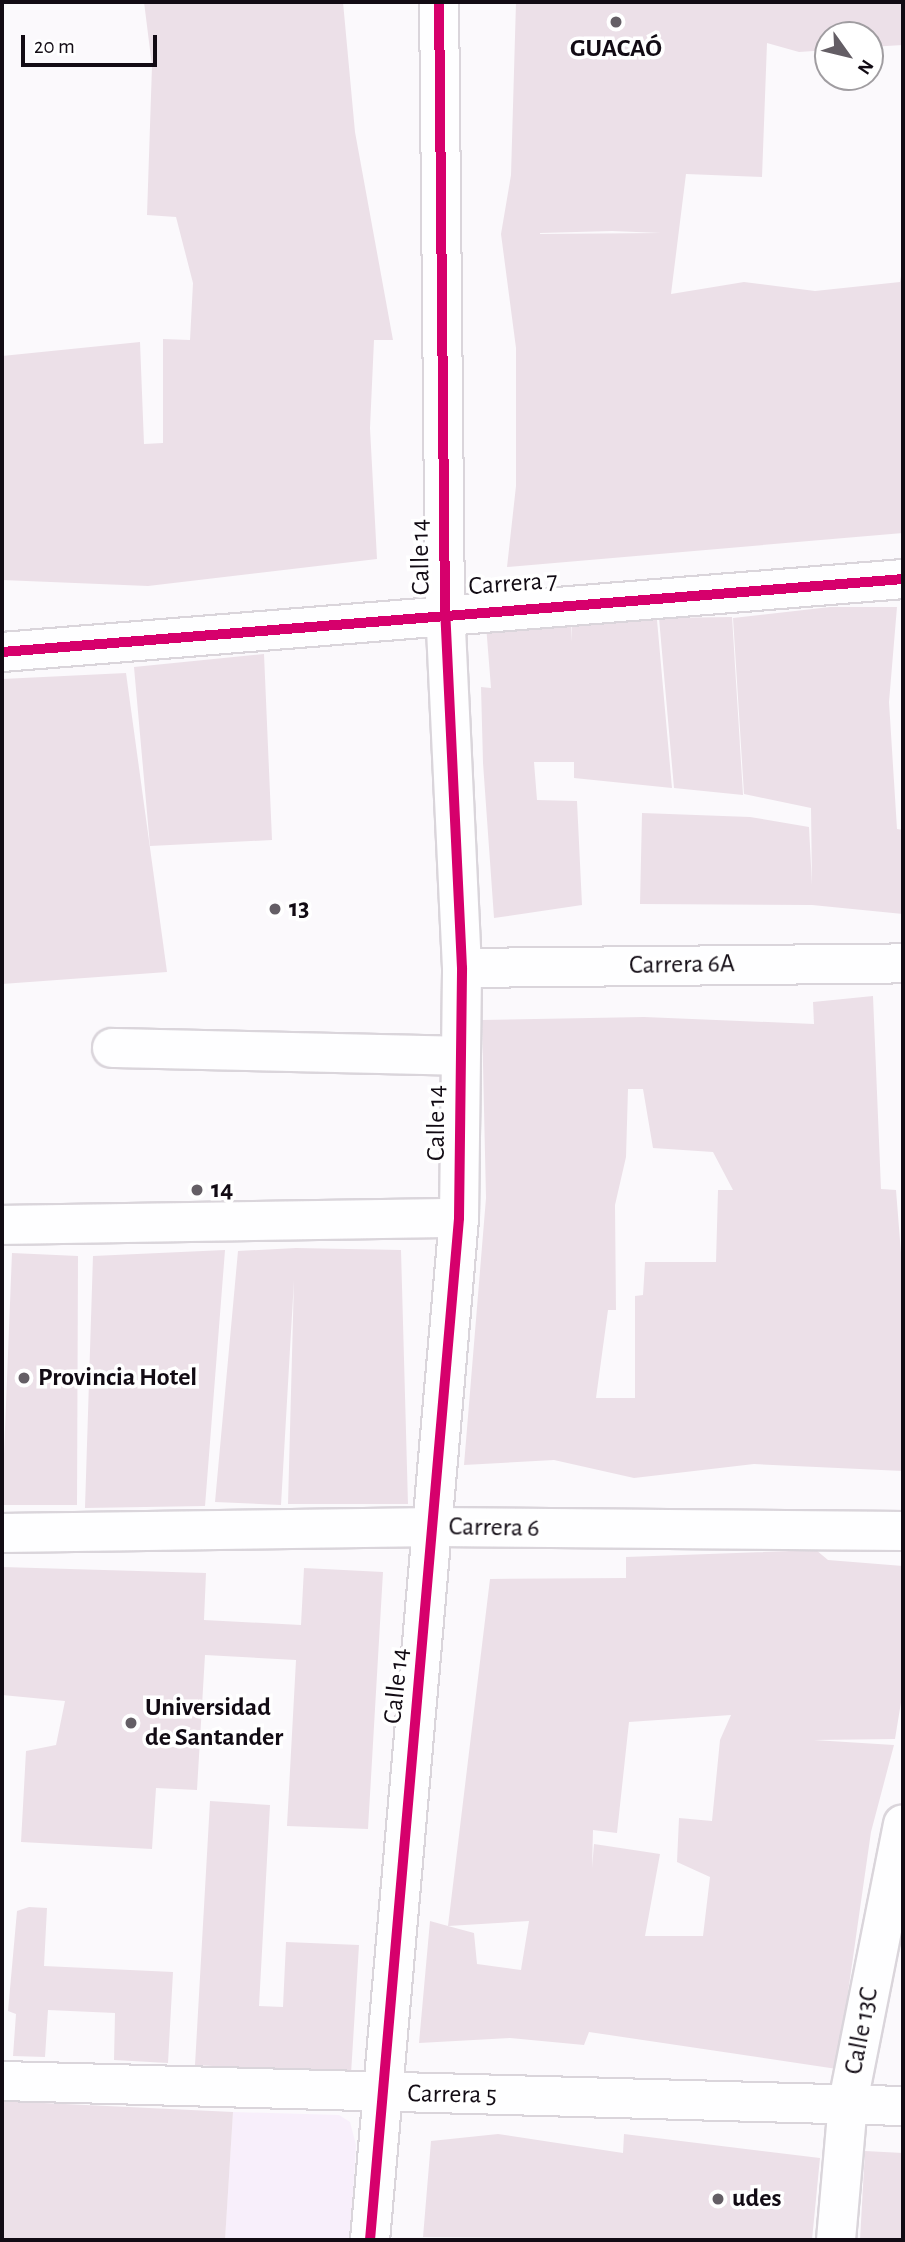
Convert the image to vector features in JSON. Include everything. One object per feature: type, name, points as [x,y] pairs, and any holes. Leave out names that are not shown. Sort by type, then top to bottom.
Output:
[{"type":"street","name":"Calle 14","points":[[370,2240],[379,2094],[436,1527],[459,1218],[462,968],[444,611],[439,2]]},
{"type":"street","name":"Carrera 7","points":[[2,652],[444,611],[903,579]]},
{"type":"street","name":"Carrera 6A","points":[[462,968],[903,963]]},
{"type":"street","points":[[112,1048],[460,1056]]},
{"type":"street","points":[[2,1225],[459,1218]]},
{"type":"street","name":"Carrera 6","points":[[2,1533],[436,1527],[903,1531]]},
{"type":"street","name":"Calle 13C","points":[[836,2240],[848,2102],[903,1824]]},
{"type":"street","name":"Carrera 5","points":[[2,2081],[379,2094],[848,2102],[903,2106]]},
{"type":"shaded area","points":[[233,2112],[339,2115],[350,2122],[356,2145],[350,2240],[225,2240]]},
{"type":"building","points":[[144,2],[343,2],[355,132],[393,340],[374,340],[370,428],[377,559],[148,586],[2,580],[2,356],[140,342],[144,444],[163,443],[163,339],[190,340],[193,283],[176,217],[147,215],[152,66]]},
{"type":"building","points":[[516,2],[903,2],[903,45],[884,46],[884,21],[814,21],[814,51],[799,52],[767,43],[762,177],[686,174],[671,294],[744,282],[815,291],[900,282],[903,264],[903,533],[507,567],[516,486],[516,348],[501,234],[511,175]],"holes":[[[612,231],[661,233],[540,234]]]},
{"type":"building","points":[[830,607],[897,607],[889,702],[897,829],[903,830],[903,914],[812,905],[640,904],[642,813],[750,817],[809,827],[812,885],[811,808],[744,794],[733,618]]},
{"type":"building","points":[[732,617],[743,795],[674,788],[659,618]]},
{"type":"building","points":[[572,619],[657,620],[672,788],[574,778],[574,762],[534,762],[537,800],[577,801],[582,905],[494,918],[483,763],[481,687],[491,688],[486,625],[571,621],[572,642]]},
{"type":"building","points":[[264,654],[272,840],[150,846],[134,667]]},
{"type":"building","points":[[126,673],[167,972],[2,984],[2,679]]},
{"type":"building","points":[[873,996],[881,1189],[896,1190],[903,1278],[903,1471],[754,1464],[634,1478],[554,1460],[464,1465],[486,1198],[482,1020],[644,1017],[814,1024],[813,1002]],"holes":[[[628,1089],[643,1089],[653,1148],[713,1152],[733,1190],[718,1190],[716,1262],[645,1262],[643,1295],[635,1296],[635,1398],[596,1398],[608,1310],[616,1310],[615,1205],[626,1157]]]},
{"type":"building","points":[[296,1248],[401,1250],[408,1504],[288,1504],[294,1280],[281,1505],[215,1502],[238,1251]]},
{"type":"building","points":[[225,1250],[205,1506],[85,1508],[93,1256]]},
{"type":"building","points":[[12,1253],[78,1256],[77,1505],[2,1505]]},
{"type":"building","points":[[816,1550],[828,1560],[903,1566],[903,1690],[895,1739],[814,1740],[894,1745],[871,1832],[837,2069],[589,2032],[584,2045],[510,2038],[419,2043],[430,1921],[448,1926],[490,1579],[626,1578],[626,1557]],"holes":[[[731,1715],[720,1740],[712,1821],[679,1818],[677,1862],[710,1877],[703,1936],[645,1936],[660,1854],[594,1844],[592,1868],[593,1830],[617,1833],[629,1722]],[[529,1921],[521,1970],[477,1964],[474,1933],[448,1926]]]},
{"type":"building","name":"Universidad de Santander","points":[[2,1567],[206,1573],[204,1620],[301,1625],[304,1568],[383,1572],[368,1829],[287,1826],[296,1660],[205,1655],[197,1790],[156,1788],[152,1849],[21,1842],[26,1751],[56,1745],[65,1701],[2,1695]]},
{"type":"building","points":[[210,1801],[270,1805],[259,2006],[283,2007],[286,1942],[359,1945],[351,2074],[195,2065]]},
{"type":"building","points":[[29,1907],[47,1908],[44,1966],[173,1972],[168,2063],[114,2060],[115,2013],[48,2010],[45,2057],[13,2056],[16,2014],[8,2011],[17,1911]]},
{"type":"building","points":[[2,2101],[233,2112],[225,2240],[2,2240]]},
{"type":"building","points":[[498,2134],[623,2153],[624,2134],[820,2158],[812,2240],[423,2237],[431,2141]]},
{"type":"building","points":[[865,2151],[903,2153],[903,2240],[860,2240]]},
{"type":"cycle path","points":[[370,2240],[459,1218],[462,968],[445,611],[439,2]]},
{"type":"cycle path","points":[[2,652],[903,579]]},
{"type":"place","name":"GUACAÓ","points":[[616,22]]},
{"type":"place","name":"13","points":[[275,909]]},
{"type":"place","name":"14","points":[[197,1190]]},
{"type":"place","name":"Provincia Hotel","points":[[24,1378]]},
{"type":"place","name":"Universidad de Santander","points":[[131,1723]]},
{"type":"place","name":"udes","points":[[718,2199]]}]
